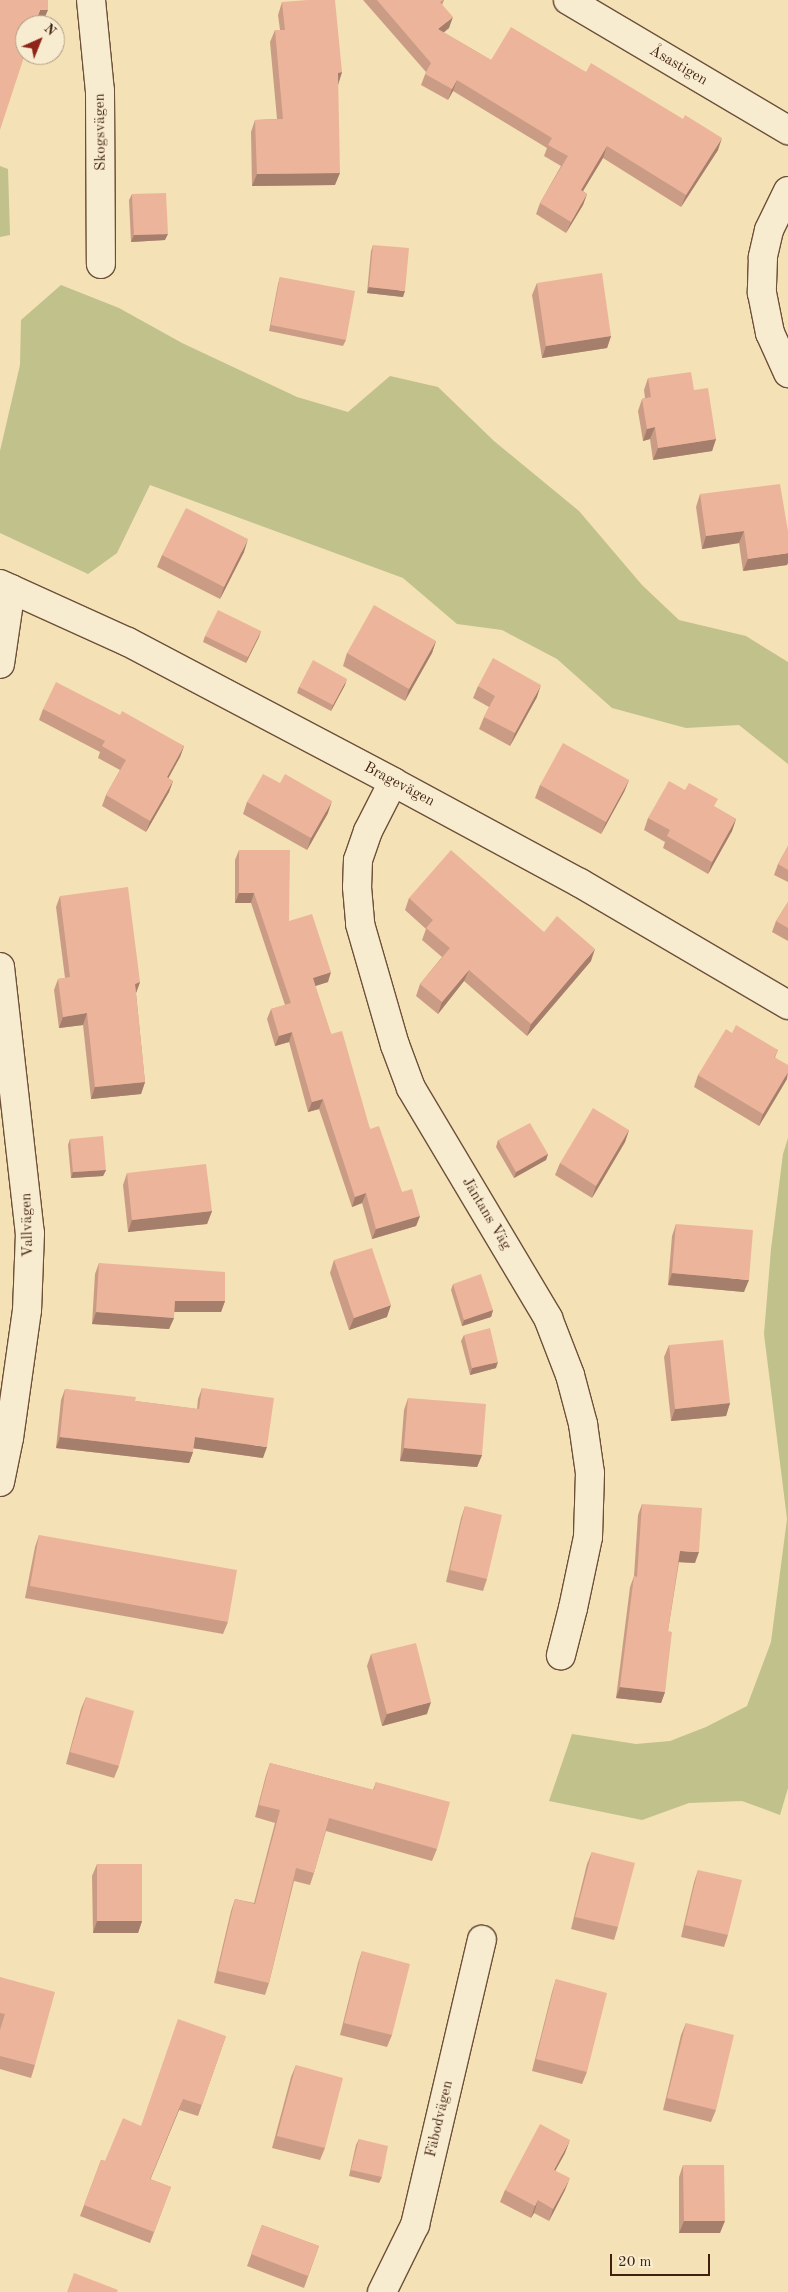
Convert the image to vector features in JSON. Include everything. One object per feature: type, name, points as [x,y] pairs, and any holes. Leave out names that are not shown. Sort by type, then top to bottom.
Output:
[{"type":"street","name":"Skogsvägen","points":[[91,0],[100,91],[101,264]]},
{"type":"street","name":"Åsastigen","points":[[568,0],[788,130]]},
{"type":"street","points":[[788,191],[769,230],[763,257],[762,293],[770,333],[788,373]]},
{"type":"street","points":[[0,664],[5,586]]},
{"type":"street","name":"Bragevägen","points":[[5,586],[128,642],[393,782],[580,883],[788,1005]]},
{"type":"street","name":"Jäntans Väg","points":[[393,782],[358,860],[357,887],[360,924],[395,1046],[411,1088],[548,1318],[570,1374],[583,1424],[590,1473],[588,1537],[574,1608],[560,1655]]},
{"type":"street","name":"Vallvägen","points":[[0,967],[30,1233],[28,1310],[9,1438],[0,1482]]},
{"type":"street","name":"Fäbodvägen","points":[[382,2292],[415,2225],[482,1940]]},
{"type":"green space","points":[[0,166],[8,169],[10,235],[0,237]]},
{"type":"green space","points":[[61,285],[119,308],[182,343],[297,397],[348,412],[390,376],[438,387],[494,441],[579,511],[642,585],[679,620],[746,636],[788,662],[788,764],[739,725],[686,728],[612,708],[557,659],[502,630],[457,624],[403,578],[150,485],[117,553],[88,574],[0,533],[0,451],[20,365],[21,320]]},
{"type":"green space","points":[[788,1138],[788,1788],[780,1815],[742,1801],[689,1803],[642,1820],[549,1801],[572,1734],[636,1744],[670,1741],[706,1727],[747,1706],[771,1642],[787,1519],[764,1334],[771,1249],[783,1154]]},
{"type":"building","points":[[0,0],[48,0],[48,10],[40,10],[38,15],[15,15],[15,65],[21,65],[0,130]]},
{"type":"building","points":[[335,0],[342,72],[338,73],[340,173],[257,174],[255,120],[283,119],[275,30],[285,30],[282,2]]},
{"type":"building","points":[[377,0],[443,0],[440,2],[453,17],[438,29],[491,60],[511,27],[586,72],[591,63],[683,119],[685,115],[722,138],[686,195],[607,146],[581,190],[587,194],[571,222],[540,203],[568,156],[548,145],[552,138],[457,80],[452,89],[425,74],[431,63]]},
{"type":"building","points":[[166,193],[168,234],[134,235],[132,194]]},
{"type":"building","points":[[373,245],[409,248],[405,291],[369,287]]},
{"type":"building","points":[[602,273],[611,336],[546,346],[537,283]]},
{"type":"building","points":[[280,277],[355,291],[346,340],[271,325]]},
{"type":"building","points":[[691,372],[694,390],[708,388],[716,439],[658,448],[655,427],[647,429],[642,399],[651,397],[648,378]]},
{"type":"building","points":[[780,484],[788,531],[788,553],[748,559],[744,531],[706,536],[700,494]]},
{"type":"building","points":[[186,508],[248,539],[224,587],[162,555]]},
{"type":"building","points":[[374,605],[436,641],[409,689],[347,653]]},
{"type":"building","points":[[218,610],[261,631],[248,657],[205,636]]},
{"type":"building","points":[[493,658],[541,685],[515,733],[484,717],[495,696],[478,686]]},
{"type":"building","points":[[313,660],[347,679],[333,705],[299,687]]},
{"type":"building","points":[[56,682],[120,715],[122,711],[184,746],[167,777],[173,781],[150,821],[106,795],[126,760],[102,746],[105,741],[43,709]]},
{"type":"building","points":[[563,743],[629,780],[606,822],[540,785]]},
{"type":"building","points":[[263,774],[280,783],[285,774],[332,801],[311,838],[247,802]]},
{"type":"building","points":[[669,781],[685,790],[689,783],[718,799],[714,806],[736,819],[712,862],[667,836],[670,830],[648,818]]},
{"type":"building","points":[[788,846],[788,870],[778,864]]},
{"type":"building","points":[[239,850],[290,850],[289,921],[312,914],[331,972],[313,978],[331,1034],[342,1031],[370,1129],[379,1126],[402,1192],[412,1189],[420,1216],[376,1229],[366,1193],[355,1197],[323,1099],[312,1102],[292,1032],[279,1036],[271,1009],[291,1003],[254,893],[239,893]]},
{"type":"building","points":[[451,850],[544,932],[557,916],[595,949],[531,1024],[469,970],[442,1002],[420,984],[450,948],[426,928],[433,920],[409,898]]},
{"type":"building","points":[[128,887],[140,982],[135,984],[145,1082],[95,1087],[87,1013],[63,1017],[58,979],[70,977],[60,896]]},
{"type":"building","points":[[788,902],[788,928],[776,921]]},
{"type":"building","points":[[736,1025],[778,1050],[774,1057],[788,1065],[788,1072],[763,1114],[698,1075],[726,1029],[732,1033]]},
{"type":"building","points":[[593,1108],[629,1130],[596,1186],[560,1163]]},
{"type":"building","points":[[530,1123],[548,1154],[516,1172],[498,1140]]},
{"type":"building","points":[[103,1136],[106,1170],[73,1172],[70,1139]]},
{"type":"building","points":[[206,1164],[212,1211],[132,1220],[127,1173]]},
{"type":"building","points":[[676,1224],[753,1230],[749,1280],[672,1273]]},
{"type":"building","points":[[372,1248],[391,1305],[354,1318],[334,1260]]},
{"type":"building","points":[[99,1263],[225,1272],[225,1301],[175,1301],[174,1318],[96,1312]]},
{"type":"building","points":[[481,1274],[493,1310],[464,1320],[453,1284]]},
{"type":"building","points":[[490,1328],[498,1362],[472,1368],[464,1335]]},
{"type":"building","points":[[723,1340],[730,1403],[675,1409],[669,1345]]},
{"type":"building","points":[[202,1388],[274,1398],[267,1447],[195,1437],[193,1452],[60,1437],[65,1389],[136,1397],[135,1401],[199,1409]]},
{"type":"building","points":[[408,1398],[486,1404],[482,1455],[404,1448]]},
{"type":"building","points":[[642,1504],[702,1508],[699,1552],[680,1551],[668,1631],[672,1632],[665,1692],[620,1687],[634,1576],[637,1577]]},
{"type":"building","points":[[465,1506],[502,1515],[487,1579],[450,1570]]},
{"type":"building","points":[[39,1535],[237,1570],[228,1622],[30,1586]]},
{"type":"building","points":[[416,1643],[431,1702],[387,1714],[371,1654]]},
{"type":"building","points":[[86,1697],[134,1711],[119,1766],[70,1752]]},
{"type":"building","points":[[270,1763],[374,1790],[376,1782],[450,1802],[437,1849],[329,1818],[314,1873],[296,1868],[269,1983],[218,1971],[235,1899],[255,1904],[280,1810],[259,1805]]},
{"type":"building","points":[[592,1852],[635,1863],[618,1927],[575,1917]]},
{"type":"building","points":[[97,1864],[142,1864],[142,1921],[97,1921]]},
{"type":"building","points":[[698,1870],[742,1880],[728,1935],[685,1925]]},
{"type":"building","points":[[362,1951],[410,1964],[392,2035],[344,2023]]},
{"type":"building","points":[[0,1977],[55,1992],[35,2065],[0,2056],[0,2030],[5,2014],[0,2013]]},
{"type":"building","points":[[556,1979],[607,1993],[587,2072],[536,2059]]},
{"type":"building","points":[[178,2019],[226,2036],[202,2105],[183,2099],[150,2179],[171,2187],[154,2232],[84,2205],[101,2160],[105,2161],[123,2118],[141,2126]]},
{"type":"building","points":[[686,2023],[734,2035],[716,2110],[667,2098]]},
{"type":"building","points":[[296,2065],[343,2078],[325,2148],[277,2136]]},
{"type":"building","points":[[540,2124],[570,2140],[554,2170],[570,2178],[553,2209],[538,2200],[535,2206],[505,2190]]},
{"type":"building","points":[[359,2139],[388,2146],[382,2177],[351,2170]]},
{"type":"building","points":[[683,2165],[724,2165],[725,2221],[684,2221]]},
{"type":"building","points":[[262,2225],[319,2246],[308,2276],[251,2254]]},
{"type":"building","points":[[74,2273],[118,2290],[117,2292],[67,2292]]}]
